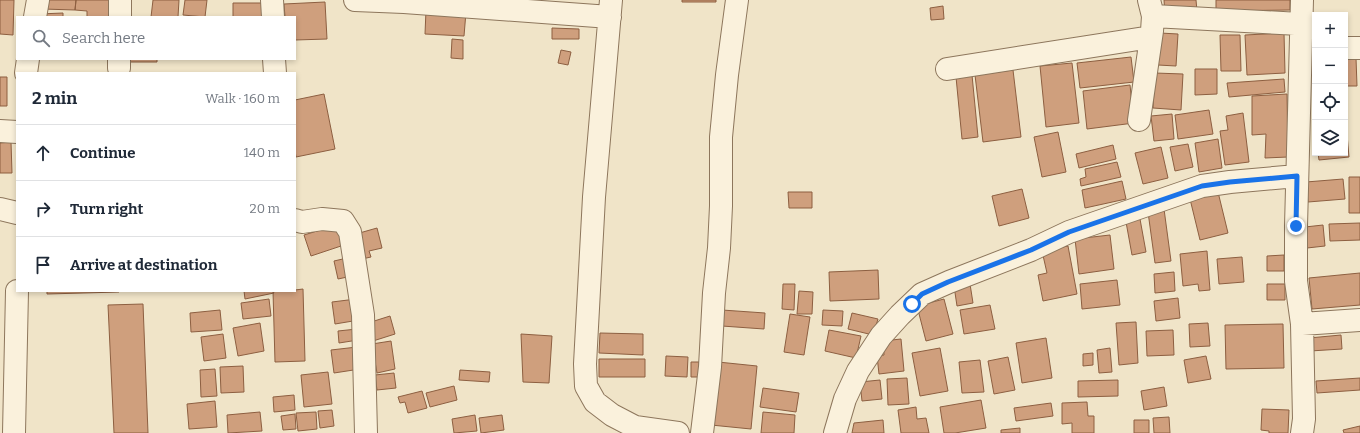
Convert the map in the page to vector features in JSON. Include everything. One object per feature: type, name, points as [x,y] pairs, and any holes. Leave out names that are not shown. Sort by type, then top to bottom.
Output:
[{"type":"street","points":[[35,16],[38,0]]},
{"type":"street","points":[[120,0],[120,16]]},
{"type":"street","points":[[272,0],[273,16]]},
{"type":"street","points":[[355,0],[611,8],[594,197],[585,364],[586,386],[595,402],[612,415],[635,427],[678,433]]},
{"type":"street","points":[[702,433],[710,367],[714,294],[719,248],[721,206],[721,136],[737,0]]},
{"type":"street","points":[[1302,0],[1300,24],[1308,50],[1297,176],[1296,281],[1302,324],[1304,419],[1302,433]]},
{"type":"street","points":[[947,69],[1151,18],[1300,24]]},
{"type":"street","points":[[1139,120],[1151,18]]},
{"type":"street","points":[[1348,48],[1360,48]]},
{"type":"street","points":[[26,72],[28,60]]},
{"type":"street","points":[[274,60],[275,72]]},
{"type":"street","points":[[0,131],[16,132]]},
{"type":"street","points":[[835,433],[845,399],[858,371],[881,336],[922,294],[948,282],[1031,250],[1069,232],[1202,186],[1297,176]]},
{"type":"street","points":[[0,209],[16,213]]},
{"type":"street","points":[[296,220],[302,222],[322,219],[343,221],[350,232],[363,315],[366,433]]},
{"type":"street","points":[[14,433],[17,292]]},
{"type":"street","points":[[1302,324],[1360,320]]},
{"type":"building","points":[[0,0],[14,0],[13,35],[0,34]]},
{"type":"building","points":[[43,0],[76,0],[75,10],[43,9]]},
{"type":"building","points":[[76,0],[115,0],[115,16],[87,16],[87,11],[75,10]]},
{"type":"building","points":[[153,0],[179,0],[178,16],[151,16]]},
{"type":"building","points":[[185,0],[207,0],[205,16],[183,15]]},
{"type":"building","points":[[682,0],[716,0],[716,2],[682,2]]},
{"type":"building","points":[[1164,0],[1196,0],[1197,11],[1165,14]]},
{"type":"building","points":[[1216,0],[1290,0],[1290,10],[1216,11]]},
{"type":"building","points":[[325,2],[327,39],[296,40],[296,16],[285,16],[284,4]]},
{"type":"building","points":[[233,3],[266,3],[266,16],[233,16]]},
{"type":"building","points":[[943,6],[944,19],[931,20],[930,8]]},
{"type":"building","points":[[426,10],[466,12],[464,36],[425,34]]},
{"type":"building","points":[[63,13],[63,16],[39,16],[39,14]]},
{"type":"building","points":[[552,28],[579,29],[579,39],[552,39]]},
{"type":"building","points":[[1160,33],[1178,34],[1176,66],[1158,65]]},
{"type":"building","points":[[1284,33],[1285,73],[1247,75],[1245,35]]},
{"type":"building","points":[[1220,35],[1240,35],[1241,71],[1221,71]]},
{"type":"building","points":[[452,39],[463,40],[463,59],[451,58]]},
{"type":"building","points":[[561,50],[571,52],[568,65],[558,63]]},
{"type":"building","points":[[1131,57],[1134,82],[1080,88],[1077,63]]},
{"type":"building","points":[[1348,58],[1356,58],[1357,86],[1348,86]]},
{"type":"building","points":[[128,60],[157,60],[157,62],[128,62]]},
{"type":"building","points":[[1072,63],[1079,123],[1046,127],[1040,66]]},
{"type":"building","points":[[1195,69],[1217,69],[1217,94],[1195,95]]},
{"type":"building","points":[[1013,70],[1021,137],[983,142],[975,75]]},
{"type":"building","points":[[1155,73],[1183,74],[1181,110],[1153,108]]},
{"type":"building","points":[[972,75],[978,137],[962,139],[956,77]]},
{"type":"building","points":[[0,77],[7,77],[7,106],[0,106]]},
{"type":"building","points":[[1284,79],[1285,92],[1229,97],[1227,83]]},
{"type":"building","points":[[1130,85],[1134,123],[1087,129],[1083,91]]},
{"type":"building","points":[[324,94],[335,149],[296,157],[296,100]]},
{"type":"building","points":[[1287,94],[1288,157],[1265,158],[1266,134],[1252,135],[1252,96]]},
{"type":"building","points":[[1209,110],[1213,134],[1178,139],[1175,115]]},
{"type":"building","points":[[1243,113],[1249,162],[1225,165],[1220,131],[1228,130],[1226,116]]},
{"type":"building","points":[[1172,114],[1174,139],[1154,141],[1151,116]]},
{"type":"building","points":[[1058,132],[1066,172],[1042,177],[1034,137]]},
{"type":"building","points":[[1218,139],[1222,168],[1199,172],[1195,143]]},
{"type":"building","points":[[11,142],[12,173],[0,173],[0,143]]},
{"type":"building","points":[[1188,144],[1193,167],[1175,171],[1170,147]]},
{"type":"building","points":[[1113,145],[1116,159],[1079,168],[1076,154]]},
{"type":"building","points":[[1348,146],[1349,157],[1319,160],[1318,156],[1348,156]]},
{"type":"building","points":[[1161,147],[1168,178],[1143,184],[1135,153]]},
{"type":"building","points":[[1117,162],[1121,177],[1081,186],[1080,179],[1086,177],[1085,169]]},
{"type":"building","points":[[1349,177],[1360,177],[1360,213],[1349,213]]},
{"type":"building","points":[[1343,179],[1345,199],[1308,202],[1306,182]]},
{"type":"building","points":[[1122,181],[1126,199],[1085,208],[1082,190]]},
{"type":"building","points":[[1022,189],[1029,218],[999,226],[992,196]]},
{"type":"building","points":[[788,192],[812,192],[812,208],[789,208]]},
{"type":"building","points":[[1218,192],[1228,233],[1200,240],[1190,199]]},
{"type":"building","points":[[1164,209],[1171,261],[1155,263],[1148,212]]},
{"type":"building","points":[[1140,219],[1146,252],[1132,255],[1126,222]]},
{"type":"building","points":[[343,223],[347,244],[311,256],[304,235]]},
{"type":"building","points":[[1360,223],[1360,240],[1330,241],[1329,224]]},
{"type":"building","points":[[1323,225],[1325,246],[1307,248],[1305,227]]},
{"type":"building","points":[[377,228],[382,248],[369,251],[371,257],[362,259],[356,234]]},
{"type":"building","points":[[1110,235],[1114,269],[1079,274],[1075,239]]},
{"type":"building","points":[[1068,246],[1077,294],[1043,301],[1038,275],[1047,273],[1042,251]]},
{"type":"building","points":[[1207,251],[1210,290],[1199,291],[1198,284],[1183,286],[1180,254]]},
{"type":"building","points":[[1284,255],[1284,271],[1267,271],[1267,256]]},
{"type":"building","points":[[1242,257],[1244,282],[1219,284],[1217,259]]},
{"type":"building","points":[[347,258],[352,276],[338,279],[334,261]]},
{"type":"building","points":[[878,270],[879,299],[830,301],[829,272]]},
{"type":"building","points":[[1174,272],[1175,291],[1155,293],[1154,274]]},
{"type":"building","points":[[1360,273],[1360,305],[1312,309],[1309,278]]},
{"type":"building","points":[[1117,280],[1120,305],[1082,309],[1080,284]]},
{"type":"building","points":[[783,284],[795,284],[794,310],[782,309]]},
{"type":"building","points":[[970,284],[973,303],[957,306],[954,286]]},
{"type":"building","points":[[1267,284],[1285,284],[1285,300],[1267,300]]},
{"type":"building","points":[[303,289],[305,361],[275,362],[273,292],[296,292],[296,290]]},
{"type":"building","points":[[799,291],[813,292],[812,314],[797,314]]},
{"type":"building","points":[[47,292],[119,292],[47,294]]},
{"type":"building","points":[[244,292],[274,293],[245,299]]},
{"type":"building","points":[[1178,298],[1180,318],[1156,321],[1154,301]]},
{"type":"building","points":[[269,299],[271,316],[243,319],[241,303]]},
{"type":"building","points":[[356,299],[359,320],[335,324],[332,302]]},
{"type":"building","points":[[944,299],[953,334],[926,341],[917,306]]},
{"type":"building","points":[[143,304],[148,433],[114,433],[108,305]]},
{"type":"building","points":[[990,305],[995,329],[964,334],[960,310]]},
{"type":"building","points":[[220,310],[222,330],[191,332],[190,313]]},
{"type":"building","points":[[722,310],[765,313],[764,329],[722,326]]},
{"type":"building","points":[[823,310],[843,311],[842,326],[822,325]]},
{"type":"building","points":[[852,313],[878,319],[873,335],[848,329]]},
{"type":"building","points":[[790,314],[810,317],[804,355],[784,352]]},
{"type":"building","points":[[390,316],[395,334],[373,341],[368,323]]},
{"type":"building","points":[[1136,322],[1138,363],[1119,365],[1116,323]]},
{"type":"building","points":[[260,323],[264,351],[238,356],[233,328]]},
{"type":"building","points":[[1208,323],[1210,346],[1190,347],[1189,324]]},
{"type":"building","points":[[1283,324],[1284,368],[1226,369],[1225,325]]},
{"type":"building","points":[[357,329],[358,340],[339,343],[338,331]]},
{"type":"building","points":[[829,330],[861,336],[856,358],[825,351]]},
{"type":"building","points":[[1173,330],[1174,355],[1147,356],[1146,331]]},
{"type":"building","points":[[600,333],[643,334],[643,355],[599,353]]},
{"type":"building","points":[[223,334],[226,358],[204,361],[201,337]]},
{"type":"building","points":[[521,334],[552,336],[549,383],[523,382]]},
{"type":"building","points":[[1341,335],[1342,349],[1310,351],[1309,338]]},
{"type":"building","points":[[1046,338],[1052,378],[1022,383],[1016,343]]},
{"type":"building","points":[[901,339],[904,371],[879,374],[877,356],[884,355],[883,341]]},
{"type":"building","points":[[391,341],[395,369],[377,373],[372,344]]},
{"type":"building","points":[[357,347],[360,369],[334,373],[331,350]]},
{"type":"building","points":[[940,348],[948,391],[920,396],[912,353]]},
{"type":"building","points":[[1110,348],[1112,372],[1099,373],[1097,350]]},
{"type":"building","points":[[1093,353],[1093,365],[1083,366],[1083,354]]},
{"type":"building","points":[[666,356],[688,357],[687,377],[665,376]]},
{"type":"building","points":[[1206,356],[1211,379],[1188,383],[1184,360]]},
{"type":"building","points":[[1008,357],[1015,390],[994,394],[988,361]]},
{"type":"building","points":[[599,359],[645,359],[645,377],[599,377]]},
{"type":"building","points":[[980,360],[984,392],[962,393],[959,362]]},
{"type":"building","points":[[691,362],[699,362],[699,377],[691,377]]},
{"type":"building","points":[[718,362],[757,366],[751,429],[711,425]]},
{"type":"building","points":[[243,366],[244,392],[221,393],[220,367]]},
{"type":"building","points":[[215,369],[217,396],[201,397],[200,370]]},
{"type":"building","points":[[460,370],[490,372],[489,382],[459,380]]},
{"type":"building","points":[[328,372],[332,404],[304,407],[301,375]]},
{"type":"building","points":[[394,373],[396,388],[377,390],[375,375]]},
{"type":"building","points":[[907,378],[909,404],[888,405],[887,379]]},
{"type":"building","points":[[1360,378],[1360,390],[1317,393],[1316,381]]},
{"type":"building","points":[[880,380],[882,399],[862,401],[860,382]]},
{"type":"building","points":[[1118,380],[1118,396],[1078,397],[1078,381]]},
{"type":"building","points":[[454,386],[457,400],[430,407],[426,393]]},
{"type":"building","points":[[1164,387],[1167,406],[1144,410],[1141,391]]},
{"type":"building","points":[[763,388],[799,393],[796,412],[760,407]]},
{"type":"building","points":[[422,391],[427,408],[408,413],[405,402],[400,403],[398,397]]},
{"type":"building","points":[[294,395],[295,410],[274,412],[273,397]]},
{"type":"building","points":[[981,400],[986,428],[955,433],[944,433],[940,407]]},
{"type":"building","points":[[215,401],[217,427],[189,429],[187,404]]},
{"type":"building","points":[[1087,402],[1088,416],[1094,416],[1094,433],[1072,433],[1072,423],[1062,424],[1062,403]]},
{"type":"building","points":[[1051,403],[1053,416],[1016,421],[1014,408]]},
{"type":"building","points":[[916,407],[917,419],[926,418],[929,433],[901,433],[898,410]]},
{"type":"building","points":[[1262,409],[1289,410],[1288,433],[1269,433],[1269,431],[1261,430]]},
{"type":"building","points":[[332,410],[334,426],[320,428],[318,411]]},
{"type":"building","points":[[260,412],[262,431],[228,433],[227,415]]},
{"type":"building","points":[[316,412],[317,429],[298,431],[296,413]]},
{"type":"building","points":[[763,412],[795,415],[794,433],[761,433]]},
{"type":"building","points":[[295,414],[296,429],[283,430],[281,416]]},
{"type":"building","points":[[475,415],[477,431],[454,433],[452,419]]},
{"type":"building","points":[[502,415],[504,430],[481,433],[479,418]]},
{"type":"building","points":[[1169,417],[1170,433],[1154,433],[1153,418]]},
{"type":"building","points":[[883,420],[884,433],[852,433],[854,423]]},
{"type":"building","points":[[1134,420],[1149,420],[1149,433],[1134,433]]},
{"type":"building","points":[[1360,426],[1360,433],[1344,433],[1343,430]]},
{"type":"building","points":[[1020,428],[1020,433],[1001,433],[1001,430]]},
{"type":"route","points":[[912,304],[922,294],[948,282],[1031,250],[1069,232],[1202,186],[1297,176],[1296,226]]}]
